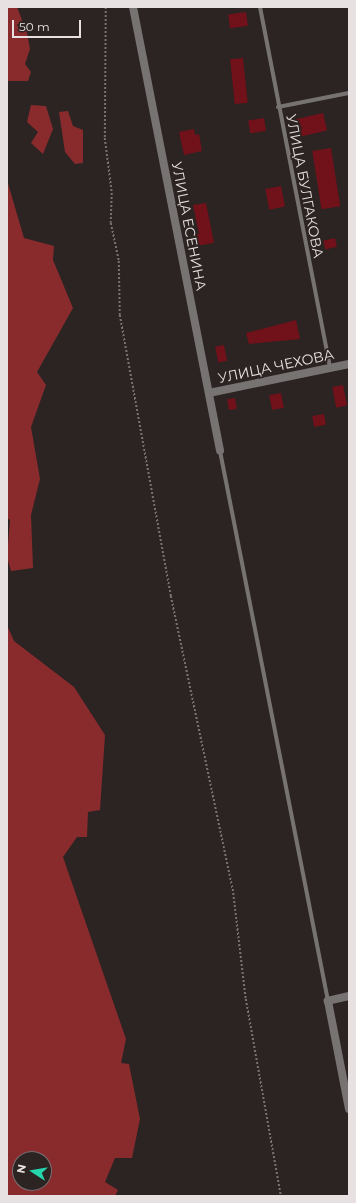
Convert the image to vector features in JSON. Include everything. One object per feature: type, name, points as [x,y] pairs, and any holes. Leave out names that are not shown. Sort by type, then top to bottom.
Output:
[{"type":"street","name":"УЛИЦА ЕСЕНИНА","points":[[133,7],[220,451]]},
{"type":"street","name":"УЛИЦА ЧЕХОВА","points":[[209,394],[349,364]]},
{"type":"street","points":[[349,996],[328,1001],[349,1109]]},
{"type":"lane","name":"УЛИЦА БУЛГАКОВА","points":[[260,7],[278,107],[330,368]]},
{"type":"lane","points":[[278,107],[349,93]]},
{"type":"lane","points":[[220,451],[328,1001]]},
{"type":"path","points":[[106,7],[105,138],[112,193],[111,223],[119,261],[120,315],[170,588],[233,889],[246,999],[281,1196]]},
{"type":"shaded area","points":[[7,7],[17,7],[27,33],[30,49],[25,64],[31,72],[28,81],[7,81]]},
{"type":"shaded area","points":[[31,105],[46,106],[53,129],[43,154],[31,143],[38,132],[27,122]]},
{"type":"shaded area","points":[[68,111],[73,126],[83,130],[83,163],[75,164],[65,152],[59,112]]},
{"type":"shaded area","points":[[7,180],[24,238],[54,246],[53,260],[73,308],[37,372],[46,385],[31,427],[40,479],[31,515],[33,568],[11,571],[7,557],[10,520],[7,518]]},
{"type":"shaded area","points":[[7,625],[14,641],[74,687],[105,735],[100,810],[88,812],[87,837],[77,837],[63,857],[126,1039],[121,1063],[129,1064],[140,1119],[132,1158],[115,1158],[105,1182],[118,1190],[115,1196],[7,1196]]},
{"type":"building","points":[[246,12],[248,26],[230,28],[228,15]]},
{"type":"building","points":[[243,58],[248,103],[235,104],[230,59]]},
{"type":"building","points":[[323,113],[327,131],[300,137],[296,119]]},
{"type":"building","points":[[264,118],[266,131],[250,133],[248,121]]},
{"type":"building","points":[[194,129],[195,135],[199,134],[202,151],[184,155],[179,132]]},
{"type":"building","points":[[331,148],[340,206],[321,209],[312,151]]},
{"type":"building","points":[[281,186],[285,207],[269,210],[265,189]]},
{"type":"building","points":[[206,203],[214,243],[195,246],[193,235],[199,234],[193,205]]},
{"type":"building","points":[[335,238],[337,247],[325,249],[323,241]]},
{"type":"building","points":[[296,320],[300,339],[249,344],[246,333]]},
{"type":"building","points":[[224,345],[227,361],[218,362],[215,347]]},
{"type":"building","points":[[343,385],[347,406],[336,408],[332,387]]},
{"type":"building","points":[[281,393],[284,408],[272,410],[269,395]]},
{"type":"building","points":[[235,398],[237,409],[229,410],[227,399]]},
{"type":"building","points":[[324,414],[326,425],[314,427],[312,416]]}]
